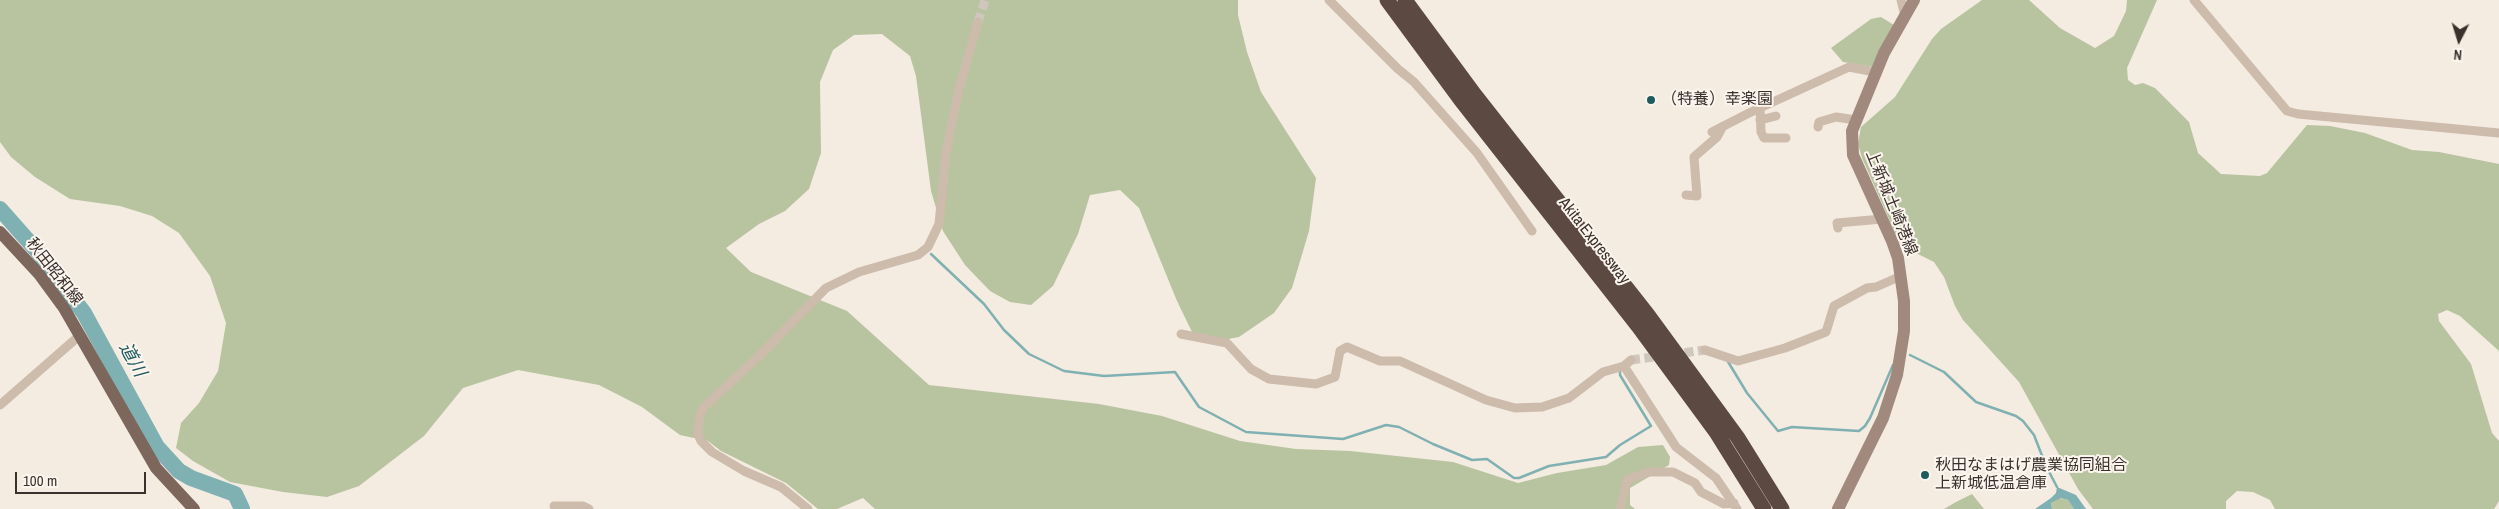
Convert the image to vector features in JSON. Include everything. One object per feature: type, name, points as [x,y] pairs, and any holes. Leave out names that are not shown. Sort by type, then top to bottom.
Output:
[{"type":"highway","name":"Akita Expressway","points":[[1385,0],[1638,326],[1716,432],[1764,509]]},
{"type":"highway","name":"Akita Expressway","points":[[1405,0],[1475,95],[1648,316],[1738,438],[1782,509]]},
{"type":"main road","name":"上新城土崎港線","points":[[1838,509],[1883,418],[1897,375],[1904,331],[1901,276],[1892,241],[1852,155],[1852,130],[1875,72],[1914,0]]},
{"type":"main road","name":"秋田昭和線","points":[[0,232],[39,274],[64,308],[156,468],[194,509]]},
{"type":"street","points":[[1329,0],[1398,69],[1414,82],[1478,153],[1532,231]]},
{"type":"street","points":[[1901,0],[1905,16]]},
{"type":"street","points":[[2194,0],[2287,111],[2298,114],[2499,133]]},
{"type":"street","points":[[808,509],[781,487],[744,471],[712,452],[701,441],[698,434],[700,414],[703,408],[759,356],[826,288],[859,272],[918,255],[928,247],[939,224],[946,152],[959,89],[978,22]]},
{"type":"street","points":[[1712,132],[1849,67],[1875,72]]},
{"type":"street","points":[[1760,108],[1760,120],[1764,138],[1786,138]]},
{"type":"street","points":[[1760,120],[1776,116]]},
{"type":"street","points":[[1818,127],[1819,122],[1836,117],[1856,120]]},
{"type":"street","points":[[1686,195],[1697,196],[1694,158],[1717,137],[1723,126]]},
{"type":"street","points":[[1838,228],[1837,223],[1882,219]]},
{"type":"street","points":[[1705,350],[1738,362],[1802,342],[1826,332],[1834,306],[1867,288],[1876,287],[1901,276]]},
{"type":"street","points":[[1181,334],[1227,343],[1251,369],[1269,379],[1316,384],[1335,377],[1340,351],[1347,346],[1380,361],[1400,361],[1486,400],[1516,408],[1542,407],[1569,398],[1603,372],[1627,363],[1676,447],[1716,478],[1736,506]]},
{"type":"street","points":[[0,405],[79,336]]},
{"type":"street","points":[[1620,509],[1627,480],[1649,472],[1673,472],[1695,483],[1701,492],[1724,504],[1736,506]]},
{"type":"street","points":[[554,506],[583,506],[589,509]]},
{"type":"green space","points":[[0,0],[1238,0],[1238,15],[1247,52],[1261,92],[1316,178],[1309,231],[1292,288],[1274,313],[1239,337],[1212,342],[1192,332],[1177,301],[1139,208],[1120,190],[1090,195],[1078,234],[1053,286],[1031,305],[1010,302],[990,291],[965,265],[943,231],[931,191],[916,76],[910,56],[882,34],[854,35],[833,50],[820,82],[821,153],[809,189],[785,211],[759,224],[726,248],[751,272],[847,311],[929,385],[1099,404],[1162,416],[1240,441],[1296,449],[1350,451],[1453,462],[1518,483],[1557,473],[1606,465],[1638,447],[1663,445],[1670,457],[1669,465],[1630,488],[1630,505],[1635,509],[875,509],[863,498],[837,509],[818,509],[786,483],[721,451],[708,441],[680,435],[642,407],[599,385],[518,370],[463,388],[424,436],[359,486],[327,497],[283,492],[230,482],[193,461],[176,448],[181,423],[199,403],[218,371],[226,323],[210,276],[179,233],[152,216],[120,206],[70,199],[35,177],[11,157],[0,142]]},
{"type":"green space","points":[[1982,0],[2029,0],[2060,28],[2095,48],[2114,36],[2126,11],[2127,0],[2157,0],[2127,68],[2128,80],[2135,85],[2143,83],[2155,88],[2189,122],[2198,153],[2221,174],[2260,176],[2267,173],[2307,125],[2330,126],[2365,133],[2412,150],[2439,152],[2499,164],[2499,351],[2460,316],[2447,310],[2438,314],[2439,321],[2471,364],[2492,433],[2499,441],[2499,501],[2494,509],[2275,509],[2270,500],[2253,492],[2237,491],[2226,501],[2226,509],[2093,509],[2078,489],[2019,382],[1963,320],[1955,306],[1944,277],[1934,262],[1908,249],[1897,237],[1862,158],[1858,144],[1861,127],[1895,97],[1932,39],[1941,29]]},
{"type":"green space","points":[[1881,17],[1894,25],[1873,67],[1843,62],[1831,48],[1871,19]]},
{"type":"green space","points":[[1972,494],[1984,509],[1944,509],[1956,502]]},
{"type":"green space","points":[[2060,498],[2068,500],[2074,509],[2052,509],[2051,503]]},
{"type":"water","points":[[2057,487],[2076,495],[2086,509],[2074,509],[2068,500],[2061,498],[2051,503],[2052,509],[2035,509],[2056,493]]},
{"type":"waterway","name":"道川","points":[[0,209],[38,252],[84,313],[157,447],[179,471],[191,478],[235,494],[242,509]]},
{"type":"waterway","points":[[931,254],[984,304],[1004,330],[1029,354],[1064,371],[1104,376],[1175,372],[1199,407],[1246,432],[1343,439],[1386,425],[1399,427],[1472,460],[1487,459],[1514,478],[1519,478],[1549,466],[1606,457],[1620,445],[1651,426],[1620,375],[1620,371]]},
{"type":"waterway","points":[[1910,355],[1944,372],[1976,402],[2016,416],[2023,421],[2034,435],[2046,466],[2057,487]]},
{"type":"waterway","points":[[1727,360],[1747,393],[1778,431],[1792,427],[1859,431],[1870,418],[1893,365]]},
{"type":"tunnel","points":[[978,22],[985,0]]},
{"type":"tunnel","points":[[1631,360],[1705,350]]},
{"type":"place","name":"（特養）幸楽園","points":[[1651,100]]},
{"type":"place","name":"秋田なまはげ農業協同組合 上新城低温倉庫","points":[[1925,475]]}]
